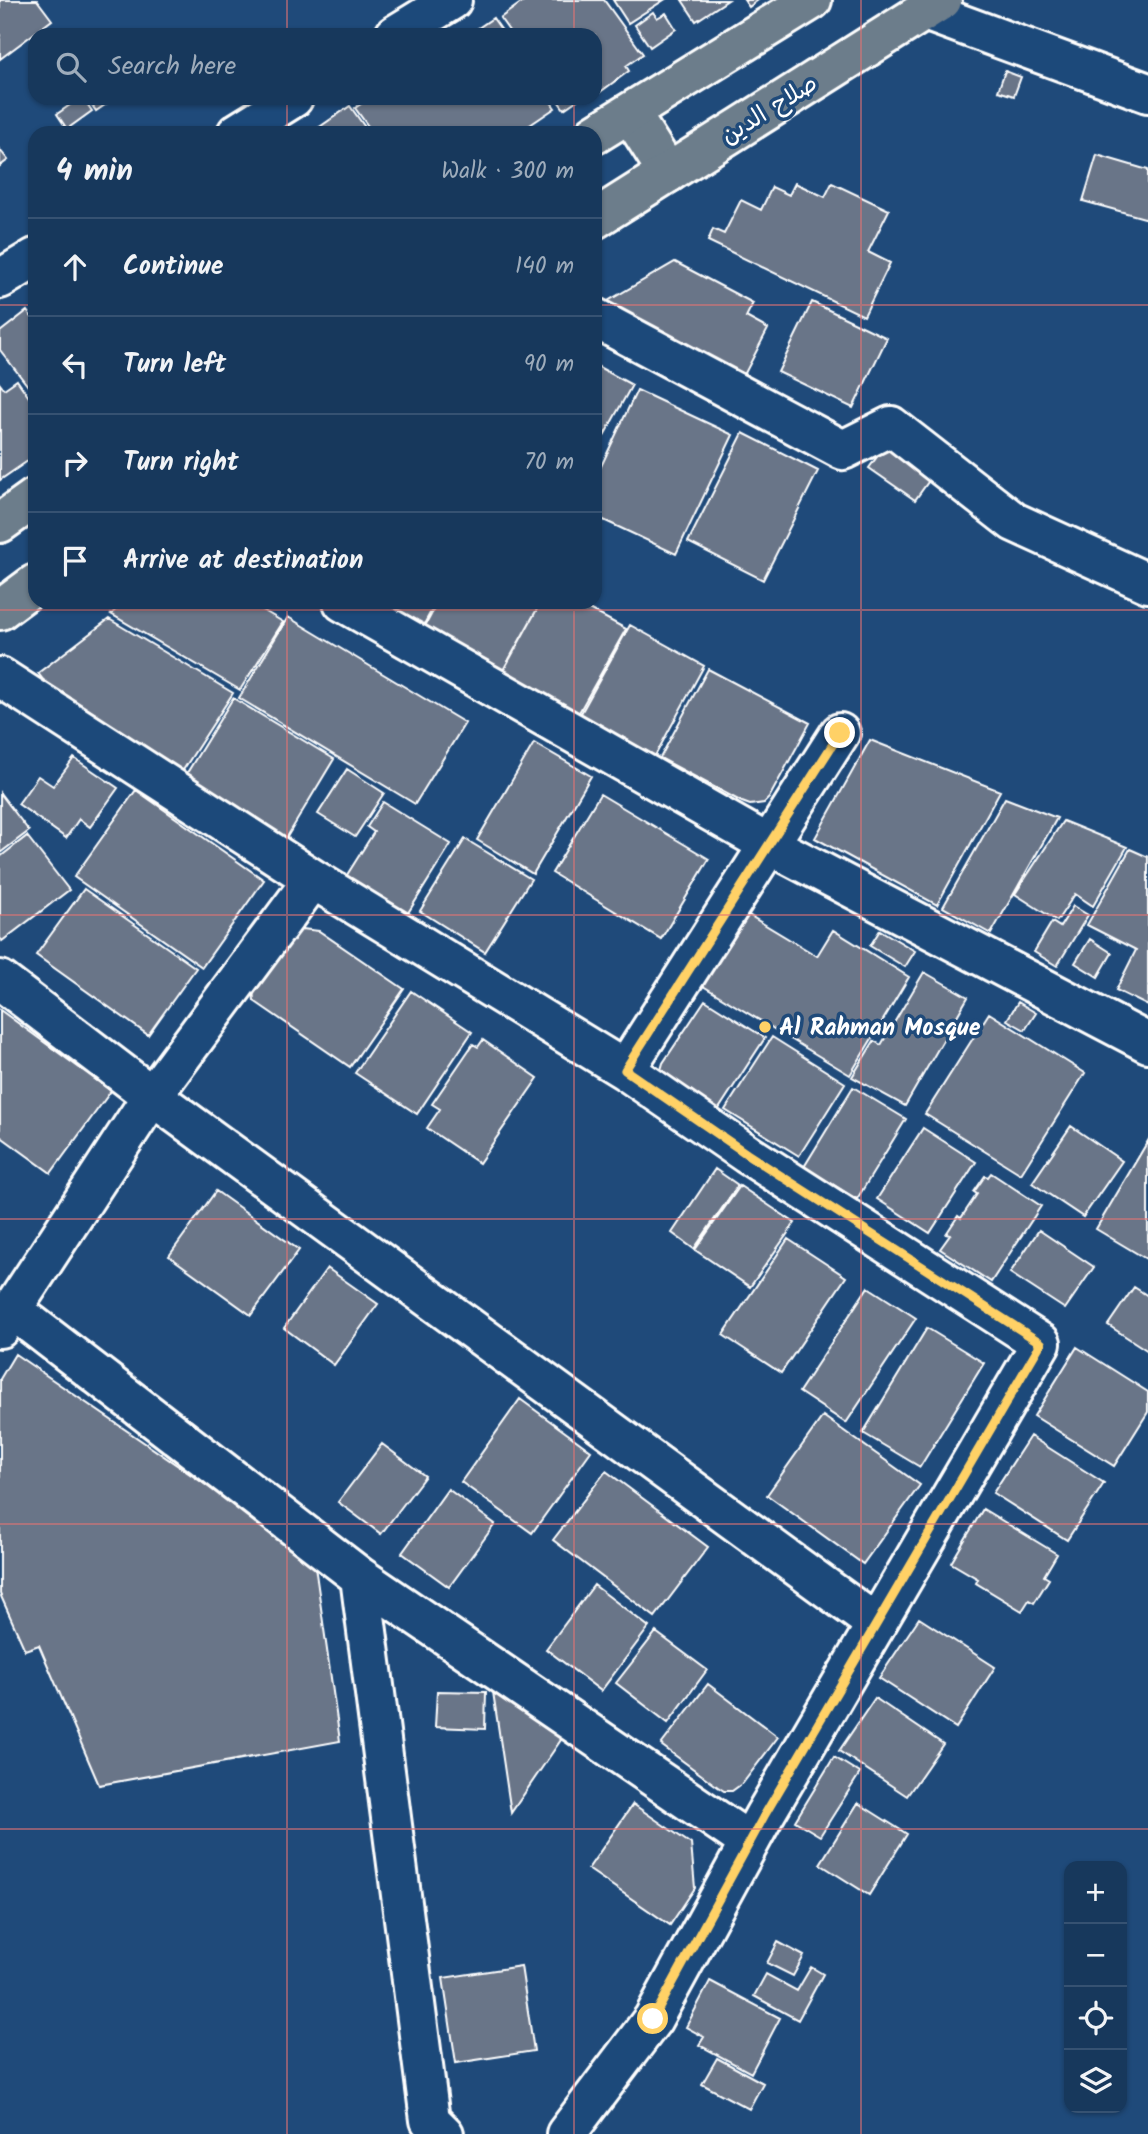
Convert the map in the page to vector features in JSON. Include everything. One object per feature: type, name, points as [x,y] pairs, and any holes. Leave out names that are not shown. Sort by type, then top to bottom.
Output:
[{"type":"main road","points":[[602,130],[812,0]]},
{"type":"main road","name":"صلاح الدين","points":[[602,215],[933,6]]},
{"type":"main road","points":[[630,113],[668,173]]},
{"type":"main road","points":[[0,523],[28,503]]},
{"type":"main road","points":[[0,610],[28,588]]},
{"type":"street","points":[[406,28],[452,0]]},
{"type":"street","points":[[933,6],[1148,93]]},
{"type":"street","points":[[248,126],[282,105]]},
{"type":"street","points":[[0,279],[28,262]]},
{"type":"street","points":[[602,322],[843,450],[891,426],[1014,522],[1148,583]]},
{"type":"street","points":[[355,609],[768,844],[1148,1042]]},
{"type":"street","points":[[0,677],[313,879],[625,1070],[747,1154],[1041,1343],[749,1842],[653,2019],[566,2134]]},
{"type":"street","points":[[625,1070],[840,733]]},
{"type":"street","points":[[313,879],[152,1096],[6,1319],[360,1577],[749,1842]]},
{"type":"street","points":[[0,980],[152,1096],[876,1624]]},
{"type":"street","points":[[360,1577],[430,2120],[444,2134]]},
{"type":"building","points":[[0,0],[37,0],[52,20],[41,28],[28,28],[28,38],[0,59]]},
{"type":"building","points":[[525,0],[604,0],[643,54],[626,66],[629,71],[602,91],[602,28],[507,28],[500,18]]},
{"type":"building","points":[[613,0],[664,0],[628,23]]},
{"type":"building","points":[[682,0],[728,0],[696,21]]},
{"type":"building","points":[[744,0],[758,0],[749,7]]},
{"type":"building","points":[[653,12],[657,18],[666,13],[676,29],[650,47],[635,25]]},
{"type":"building","points":[[493,18],[500,28],[478,28]]},
{"type":"building","points":[[1005,71],[1021,77],[1014,96],[998,91]]},
{"type":"building","points":[[70,105],[88,105],[92,111],[71,126],[65,126],[57,114]]},
{"type":"building","points":[[92,105],[105,105],[96,111]]},
{"type":"building","points":[[360,105],[553,105],[555,108],[528,126],[368,126],[355,108]]},
{"type":"building","points":[[350,106],[364,126],[321,126]]},
{"type":"building","points":[[0,150],[8,160],[0,166]]},
{"type":"building","points":[[1097,155],[1148,170],[1148,219],[1083,201]]},
{"type":"building","points":[[795,183],[825,197],[832,183],[889,210],[868,252],[890,263],[864,316],[708,241],[713,229],[724,234],[741,200],[761,210],[772,187],[789,195]]},
{"type":"building","points":[[675,262],[753,303],[746,317],[768,329],[742,379],[602,304]]},
{"type":"building","points":[[812,302],[887,338],[853,408],[778,372]]},
{"type":"building","points":[[28,312],[28,386],[0,350],[0,332]]},
{"type":"building","points":[[602,369],[632,385],[602,439]]},
{"type":"building","points":[[17,380],[28,396],[28,461],[0,480],[0,384],[4,389]]},
{"type":"building","points":[[637,390],[733,435],[676,554],[602,519],[602,464]]},
{"type":"building","points":[[743,433],[818,471],[763,580],[688,542]]},
{"type":"building","points":[[887,443],[933,475],[915,500],[869,468]]},
{"type":"building","points":[[117,609],[261,609],[283,622],[240,690],[111,614]]},
{"type":"building","points":[[384,609],[432,609],[421,630]]},
{"type":"building","points":[[434,609],[537,609],[502,672],[424,628]]},
{"type":"building","points":[[537,609],[589,609],[626,629],[577,716],[501,675]]},
{"type":"building","points":[[288,617],[465,723],[415,804],[239,698]]},
{"type":"building","points":[[109,619],[233,693],[178,778],[62,705],[38,673]]},
{"type":"building","points":[[630,625],[704,666],[655,756],[580,715]]},
{"type":"building","points":[[708,669],[810,723],[764,803],[750,805],[742,802],[660,758]]},
{"type":"building","points":[[233,698],[334,759],[284,842],[182,781]]},
{"type":"building","points":[[870,740],[1000,791],[937,905],[815,838]]},
{"type":"building","points":[[534,743],[591,776],[533,874],[477,840]]},
{"type":"building","points":[[74,758],[118,788],[90,827],[79,819],[66,838],[18,804],[38,776],[53,786]]},
{"type":"building","points":[[347,769],[384,793],[355,837],[318,814]]},
{"type":"building","points":[[136,790],[264,880],[202,967],[74,877]]},
{"type":"building","points":[[0,793],[29,831],[0,853]]},
{"type":"building","points":[[600,794],[709,859],[661,939],[552,873]]},
{"type":"building","points":[[1005,798],[1057,818],[991,934],[943,907]]},
{"type":"building","points":[[383,802],[451,844],[401,924],[340,886],[374,832],[367,827]]},
{"type":"building","points":[[1063,821],[1127,847],[1093,906],[1075,894],[1057,921],[1015,894]]},
{"type":"building","points":[[27,836],[69,890],[2,941],[0,857]]},
{"type":"building","points":[[465,839],[531,879],[485,952],[420,911]]},
{"type":"building","points":[[1130,849],[1148,857],[1148,1006],[1116,990],[1136,950],[1087,925]]},
{"type":"building","points":[[84,889],[196,968],[148,1035],[36,955]]},
{"type":"building","points":[[1073,906],[1088,915],[1057,966],[1034,952],[1052,922],[1060,927]]},
{"type":"building","points":[[747,914],[817,956],[833,930],[909,977],[850,1075],[703,986]]},
{"type":"building","points":[[302,929],[319,931],[404,989],[350,1067],[254,1001],[253,987],[293,932]]},
{"type":"building","points":[[880,930],[915,951],[905,967],[870,946]]},
{"type":"building","points":[[1090,939],[1112,953],[1098,977],[1075,963]]},
{"type":"building","points":[[924,972],[968,997],[905,1106],[852,1077],[874,1041],[881,1045]]},
{"type":"building","points":[[411,991],[472,1032],[417,1114],[355,1073]]},
{"type":"building","points":[[705,1000],[765,1038],[713,1118],[659,1077],[663,1063]]},
{"type":"building","points":[[1018,1002],[1036,1013],[1025,1030],[1007,1020]]},
{"type":"building","points":[[0,1010],[111,1091],[51,1173],[0,1136]]},
{"type":"building","points":[[989,1013],[1085,1073],[1021,1174],[925,1114]]},
{"type":"building","points":[[772,1037],[845,1083],[799,1156],[725,1110]]},
{"type":"building","points":[[483,1040],[538,1078],[479,1163],[427,1128],[440,1109],[432,1104],[473,1044],[478,1047]]},
{"type":"building","points":[[853,1087],[906,1119],[857,1199],[804,1167]]},
{"type":"building","points":[[1071,1126],[1122,1161],[1083,1217],[1032,1183]]},
{"type":"building","points":[[923,1128],[976,1162],[930,1233],[877,1199]]},
{"type":"building","points":[[1148,1141],[1148,1260],[1096,1229]]},
{"type":"building","points":[[715,1169],[738,1185],[694,1249],[672,1233]]},
{"type":"building","points":[[991,1173],[1041,1206],[991,1282],[940,1249],[958,1216],[961,1218],[977,1194],[974,1192],[985,1176],[988,1177]]},
{"type":"building","points":[[740,1186],[795,1223],[750,1287],[695,1250]]},
{"type":"building","points":[[216,1191],[299,1250],[251,1315],[169,1256]]},
{"type":"building","points":[[1039,1230],[1094,1267],[1065,1309],[1010,1273]]},
{"type":"building","points":[[788,1239],[846,1277],[781,1373],[723,1335]]},
{"type":"building","points":[[327,1268],[378,1304],[334,1365],[284,1328]]},
{"type":"building","points":[[868,1287],[916,1318],[846,1423],[799,1392]]},
{"type":"building","points":[[1134,1287],[1148,1296],[1148,1351],[1108,1325]]},
{"type":"building","points":[[927,1328],[984,1363],[920,1467],[863,1433]]},
{"type":"building","points":[[1077,1347],[1148,1392],[1148,1412],[1114,1466],[1034,1416]]},
{"type":"building","points":[[15,1354],[314,1559],[340,1741],[99,1785],[39,1645],[25,1650],[0,1594],[0,1379]]},
{"type":"building","points":[[520,1399],[591,1451],[532,1533],[461,1482]]},
{"type":"building","points":[[823,1416],[920,1485],[863,1564],[767,1495]]},
{"type":"building","points":[[1030,1436],[1104,1483],[1067,1540],[993,1493]]},
{"type":"building","points":[[382,1444],[425,1476],[381,1534],[338,1502]]},
{"type":"building","points":[[606,1471],[708,1547],[655,1617],[553,1540]]},
{"type":"building","points":[[448,1489],[495,1524],[449,1587],[402,1553]]},
{"type":"building","points":[[983,1509],[1057,1554],[1044,1576],[1049,1579],[1034,1603],[1029,1600],[1022,1611],[976,1583],[978,1579],[951,1563]]},
{"type":"building","points":[[594,1585],[649,1627],[601,1691],[546,1649]]},
{"type":"building","points":[[919,1618],[995,1667],[956,1728],[879,1678]]},
{"type":"building","points":[[656,1632],[707,1670],[668,1723],[616,1683]]},
{"type":"building","points":[[708,1684],[778,1737],[743,1783],[732,1791],[724,1791],[661,1745]]},
{"type":"building","points":[[492,1685],[565,1734],[511,1813]]},
{"type":"building","points":[[437,1691],[486,1692],[485,1729],[435,1727]]},
{"type":"building","points":[[875,1698],[943,1744],[907,1796],[839,1751]]},
{"type":"building","points":[[834,1757],[860,1773],[820,1836],[795,1821]]},
{"type":"building","points":[[858,1803],[907,1834],[869,1895],[820,1864]]},
{"type":"building","points":[[633,1804],[691,1844],[695,1888],[670,1925],[588,1869]]},
{"type":"building","points":[[778,1942],[804,1956],[793,1976],[767,1963]]},
{"type":"building","points":[[521,1966],[534,2051],[456,2063],[443,1978]]},
{"type":"building","points":[[811,1967],[823,1974],[798,2020],[754,1996],[766,1974],[797,1991]]},
{"type":"building","points":[[710,1981],[780,2018],[751,2073],[699,2045],[704,2037],[686,2027]]},
{"type":"building","points":[[717,2058],[763,2083],[749,2109],[702,2084]]},
{"type":"place","name":"Al Rahman Mosque","points":[[765,1027]]},
{"type":"route","points":[[653,2019],[749,1842],[1041,1343],[747,1154],[625,1070],[840,733]]}]
